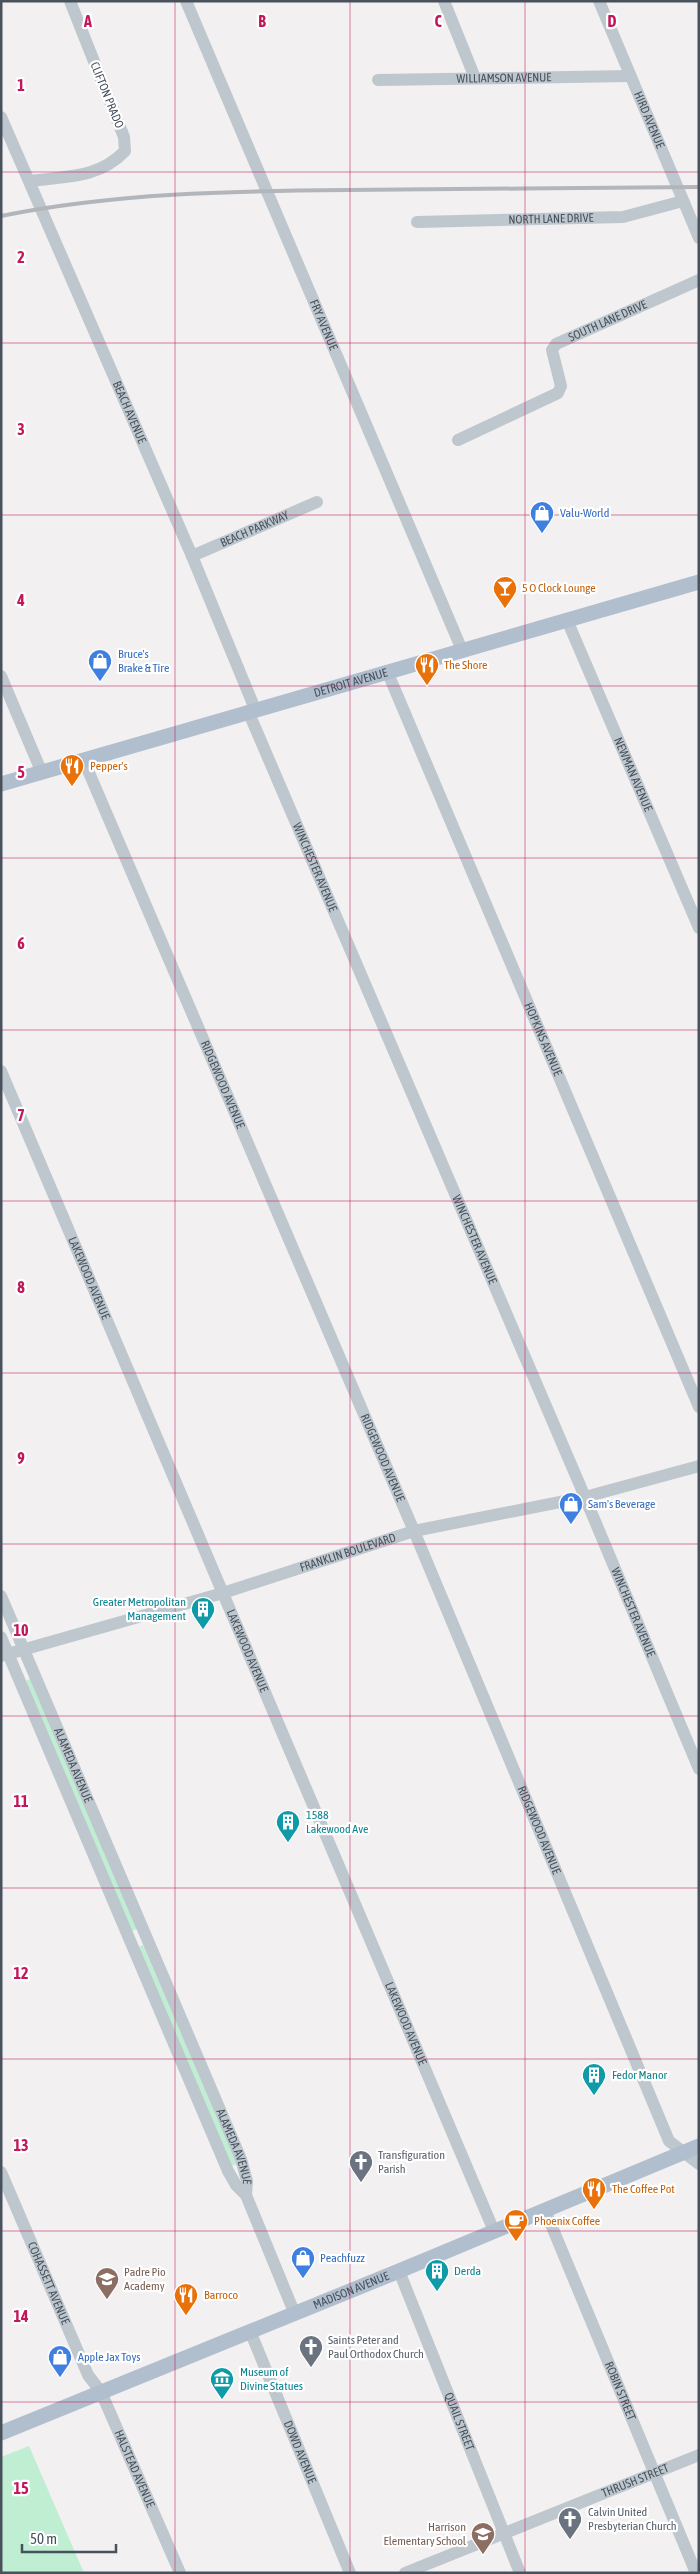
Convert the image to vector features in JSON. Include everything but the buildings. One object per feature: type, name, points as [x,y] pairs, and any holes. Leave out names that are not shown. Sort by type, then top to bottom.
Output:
[{"type":"main road","name":"DETROIT AVENUE","points":[[1,784],[699,582]]},
{"type":"main road","name":"MADISON AVENUE","points":[[1,2433],[294,2312],[399,2271],[699,2146]]},
{"type":"street","name":"CLIFTON PRADO","points":[[30,181],[96,172],[105,168],[125,151],[124,137],[70,1]]},
{"type":"street","name":"FRY AVENUE","points":[[186,1],[462,650]]},
{"type":"street","points":[[444,1],[475,78]]},
{"type":"street","name":"HIRD AVENUE","points":[[599,1],[699,238]]},
{"type":"street","name":"WILLIAMSON AVENUE","points":[[378,80],[630,76]]},
{"type":"street","name":"BEACH AVENUE","points":[[1,117],[192,556],[252,710]]},
{"type":"street","name":"NORTH LANE DRIVE","points":[[417,222],[623,217],[683,201]]},
{"type":"street","name":"SOUTH LANE DRIVE","points":[[458,440],[558,393],[562,386],[552,350],[556,344],[699,280]]},
{"type":"street","name":"BEACH PARKWAY","points":[[192,556],[317,502]]},
{"type":"street","name":"NEWMAN AVENUE","points":[[567,620],[699,928]]},
{"type":"street","name":"HOPKINS AVENUE","points":[[387,671],[699,1408]]},
{"type":"street","points":[[1,676],[42,773]]},
{"type":"street","name":"WINCHESTER AVENUE","points":[[252,710],[699,1769]]},
{"type":"street","name":"RIDGEWOOD AVENUE","points":[[84,761],[414,1531],[669,2141],[699,2164]]},
{"type":"street","name":"LAKEWOOD AVENUE","points":[[1,1071],[494,2231]]},
{"type":"street","name":"FRANKLIN BOULEVARD","points":[[5,1655],[223,1593],[414,1531],[585,1497],[699,1466]]},
{"type":"street","name":"ALAMEDA AVENUE","points":[[1,1596],[241,2159],[247,2181],[246,2195]]},
{"type":"street","name":"ALAMEDA AVENUE","points":[[1,1637],[5,1655],[228,2171],[236,2186],[246,2195],[294,2312]]},
{"type":"street","points":[[129,1940],[145,1933]]},
{"type":"street","name":"COHASSETT AVENUE","points":[[1,2172],[88,2375],[101,2392]]},
{"type":"street","name":"ROBIN STREET","points":[[545,2210],[656,2472],[696,2573]]},
{"type":"street","name":"QUAIL STREET","points":[[399,2271],[520,2573]]},
{"type":"street","name":"DOWD AVENUE","points":[[250,2331],[350,2573]]},
{"type":"street","name":"HALSTEAD AVENUE","points":[[101,2392],[180,2573]]},
{"type":"street","name":"THRUSH STREET","points":[[404,2573],[699,2455]]},
{"type":"green space","points":[[31,1678],[137,1929],[132,1931],[26,1681]]},
{"type":"green space","points":[[143,1945],[237,2164],[232,2166],[138,1947]]},
{"type":"green space","points":[[29,2446],[84,2573],[1,2573],[1,2457]]},
{"type":"railway","points":[[1,216],[87,202],[217,193],[304,190],[699,187]]},
{"type":"place","name":"Valu-World","points":[[542,534]]},
{"type":"place","name":"5 O Clock Lounge","points":[[505,609]]},
{"type":"place","name":"Bruce's Brake & Tire","points":[[100,682]]},
{"type":"place","name":"The Shore","points":[[427,686]]},
{"type":"place","name":"Pepper's","points":[[72,787]]},
{"type":"place","name":"Sam's Beverage","points":[[571,1525]]},
{"type":"place","name":"Greater Metropolitan Management","points":[[203,1630]]},
{"type":"place","name":"1588 Lakewood Ave","points":[[288,1843]]},
{"type":"place","name":"Fedor Manor","points":[[594,2096]]},
{"type":"place","name":"Transfiguration Parish","points":[[361,2183]]},
{"type":"place","name":"The Coffee Pot","points":[[594,2210]]},
{"type":"place","name":"Phoenix Coffee","points":[[516,2242]]},
{"type":"place","name":"Peachfuzz","points":[[303,2279]]},
{"type":"place","name":"Derda","points":[[437,2292]]},
{"type":"place","name":"Padre Pio Academy","points":[[107,2300]]},
{"type":"place","name":"Barroco","points":[[186,2316]]},
{"type":"place","name":"Saints Peter and Paul Orthodox Church","points":[[311,2368]]},
{"type":"place","name":"Apple Jax Toys","points":[[60,2378]]},
{"type":"place","name":"Museum of Divine Statues","points":[[222,2400]]},
{"type":"place","name":"Calvin United Presbyterian Church","points":[[570,2540]]},
{"type":"place","name":"Harrison Elementary School","points":[[483,2555]]}]
